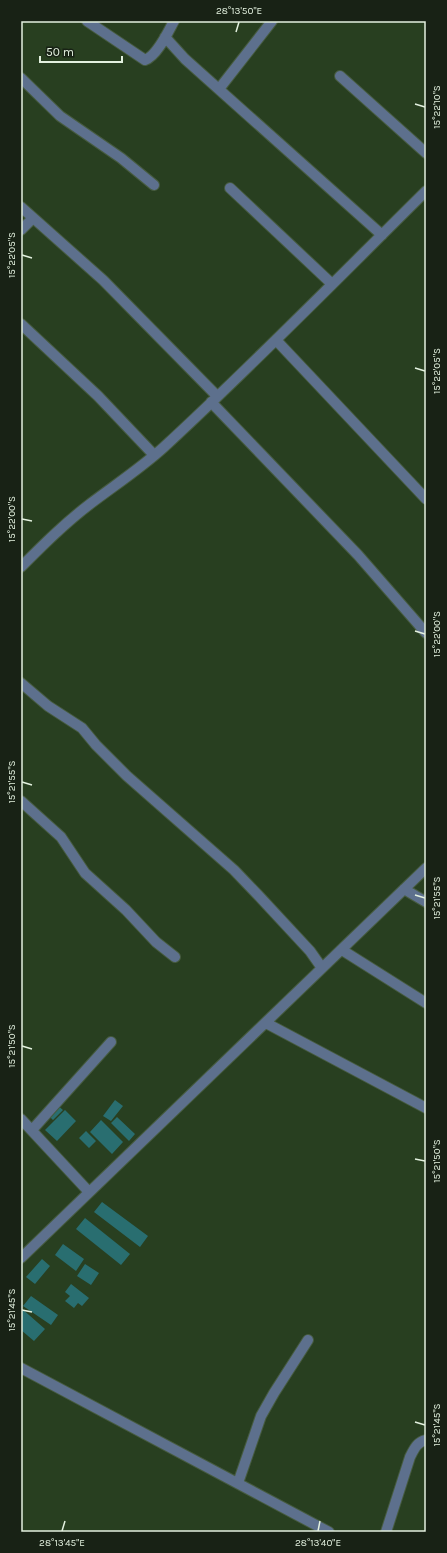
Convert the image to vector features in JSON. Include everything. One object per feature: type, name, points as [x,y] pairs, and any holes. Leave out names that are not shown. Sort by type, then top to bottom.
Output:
[{"type":"street","points":[[88,21],[145,60],[151,57],[174,21]]},
{"type":"street","points":[[219,89],[249,53],[272,21]]},
{"type":"street","points":[[165,37],[185,59],[382,235]]},
{"type":"street","points":[[340,76],[426,153]]},
{"type":"street","points":[[21,78],[60,116],[117,155],[154,185]]},
{"type":"street","points":[[230,188],[332,284]]},
{"type":"street","points":[[21,567],[79,513],[154,455],[276,340],[426,191]]},
{"type":"street","points":[[21,207],[103,280],[358,555],[426,633]]},
{"type":"street","points":[[21,230],[32,218]]},
{"type":"street","points":[[21,324],[98,396],[154,455]]},
{"type":"street","points":[[276,340],[426,499]]},
{"type":"street","points":[[21,683],[48,706],[82,728],[96,745],[127,776],[234,870],[284,923],[322,968]]},
{"type":"street","points":[[21,801],[61,837],[87,875],[126,910],[156,942],[175,957]]},
{"type":"street","points":[[21,1258],[426,868]]},
{"type":"street","points":[[404,890],[426,902]]},
{"type":"street","points":[[342,950],[426,1003]]},
{"type":"street","points":[[266,1023],[426,1108]]},
{"type":"street","points":[[32,1130],[111,1042]]},
{"type":"street","points":[[21,1119],[89,1192]]},
{"type":"street","points":[[238,1483],[261,1416],[308,1340]]},
{"type":"street","points":[[21,1368],[329,1532]]},
{"type":"street","points":[[386,1532],[410,1457],[416,1446],[426,1440]]},
{"type":"building","points":[[115,1100],[123,1106],[111,1121],[103,1116]]},
{"type":"building","points":[[57,1105],[63,1110],[53,1120],[48,1115]]},
{"type":"building","points":[[65,1110],[76,1121],[57,1141],[45,1130]]},
{"type":"building","points":[[117,1117],[135,1134],[129,1141],[111,1123]]},
{"type":"building","points":[[101,1120],[123,1142],[112,1154],[90,1132]]},
{"type":"building","points":[[86,1131],[96,1141],[89,1148],[79,1138]]},
{"type":"building","points":[[102,1202],[148,1236],[140,1247],[94,1212]]},
{"type":"building","points":[[85,1218],[130,1254],[121,1265],[76,1229]]},
{"type":"building","points":[[63,1244],[84,1259],[76,1271],[55,1255]]},
{"type":"building","points":[[42,1259],[50,1266],[35,1284],[26,1277]]},
{"type":"building","points":[[85,1264],[99,1273],[91,1285],[77,1276]]},
{"type":"building","points":[[71,1284],[89,1298],[82,1306],[78,1303],[74,1308],[65,1301],[70,1296],[65,1292]]},
{"type":"building","points":[[31,1296],[58,1315],[51,1325],[23,1306]]},
{"type":"building","points":[[21,1308],[45,1329],[34,1341],[21,1330]]}]
